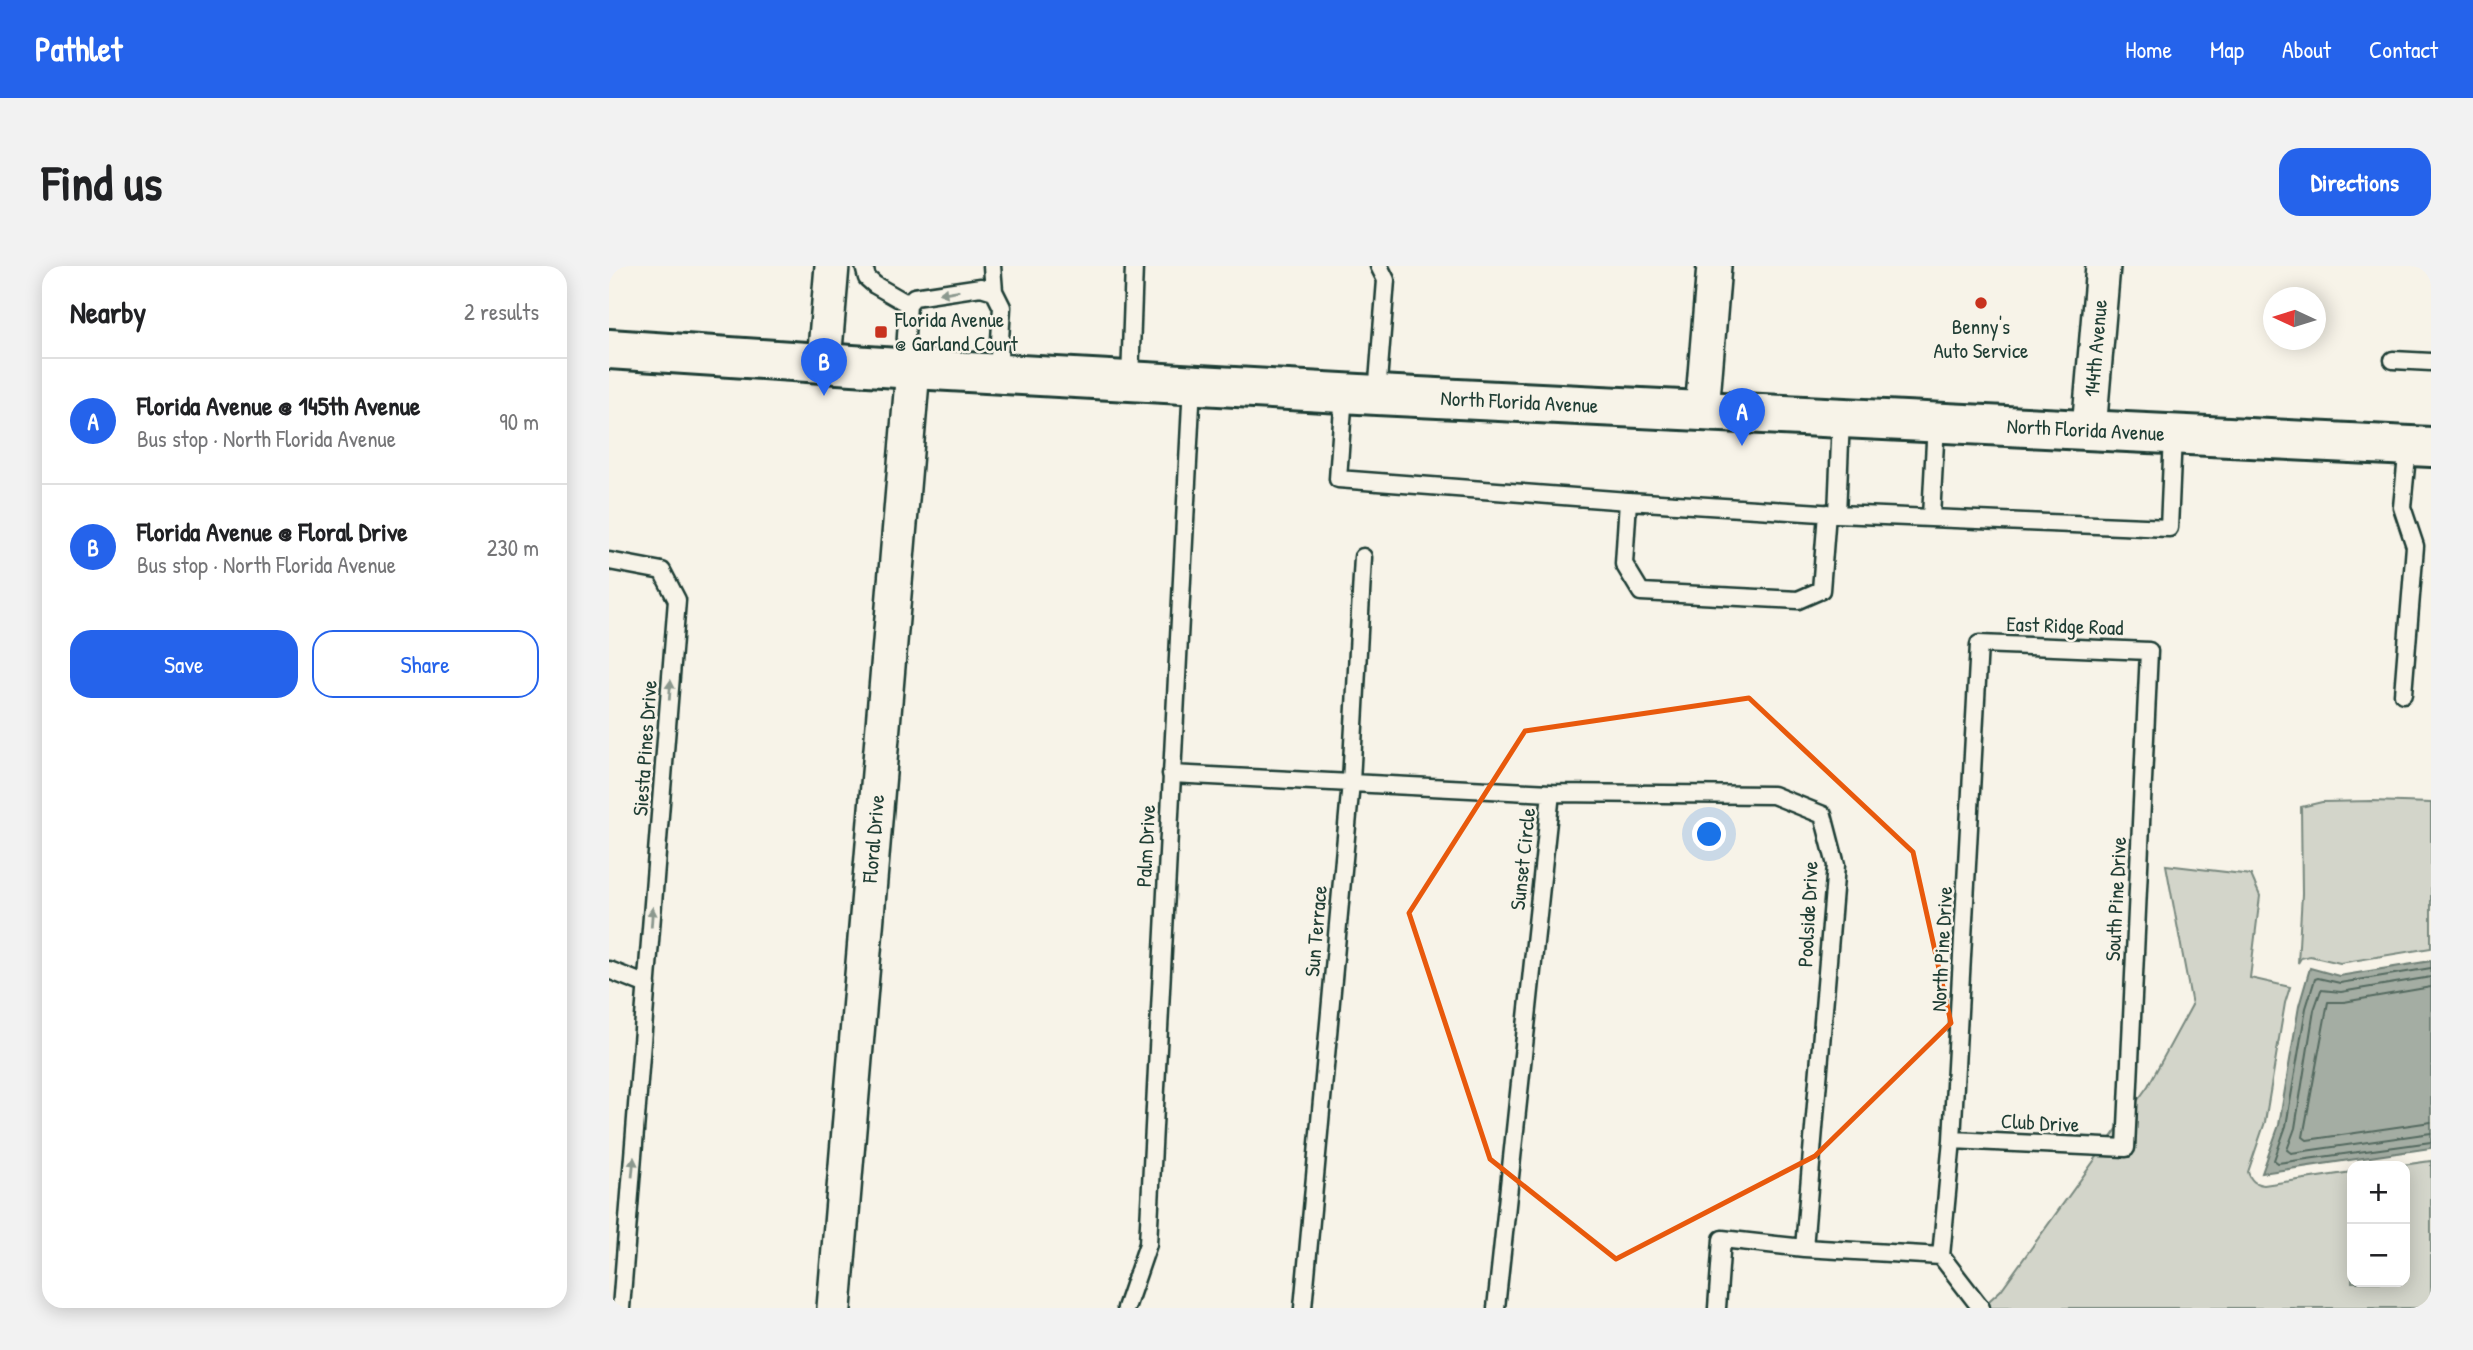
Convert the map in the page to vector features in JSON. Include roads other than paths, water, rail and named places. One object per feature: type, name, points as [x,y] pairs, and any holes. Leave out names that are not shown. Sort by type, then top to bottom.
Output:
[{"type":"main road","name":"North Florida Avenue","points":[[609,349],[1360,394],[2419,447]]},
{"type":"street","points":[[824,362],[832,266]]},
{"type":"street","points":[[1702,411],[1713,266]]},
{"type":"street","name":"144th Avenue","points":[[2089,430],[2103,266]]},
{"type":"street","name":"Floral Drive","points":[[834,1308],[908,369]]},
{"type":"lane","points":[[864,266],[867,278],[875,285],[908,304]]},
{"type":"lane","points":[[992,266],[994,291],[1002,307],[998,374]]},
{"type":"lane","points":[[1130,380],[1134,266]]},
{"type":"lane","points":[[1379,266],[1386,280],[1338,479],[1832,514],[2169,527],[2173,435]]},
{"type":"lane","points":[[908,369],[908,304],[914,298],[981,287],[994,291]]},
{"type":"lane","points":[[2393,360],[2431,362]]},
{"type":"lane","name":"Palm Drive","points":[[1126,1308],[1148,1244],[1192,384]]},
{"type":"lane","points":[[1628,501],[1625,564],[1641,592],[1798,600],[1821,590],[1832,514],[1840,418]]},
{"type":"lane","points":[[1931,517],[1936,423]]},
{"type":"lane","points":[[2403,694],[2415,545],[2402,507],[2419,447]]},
{"type":"lane","name":"Sun Terrace","points":[[1303,1308],[1351,782],[1363,557]]},
{"type":"lane","name":"Siesta Pines Drive","points":[[609,561],[662,571],[677,600],[647,985]]},
{"type":"lane","name":"East Ridge Road","points":[[1979,644],[2149,651]]},
{"type":"lane","name":"North Pine Drive","points":[[1941,1256],[1952,1140],[1979,644]]},
{"type":"lane","name":"South Pine Drive","points":[[2126,1148],[2149,651]]},
{"type":"lane","name":"Sunset Circle","points":[[1171,774],[1551,793],[1496,1308]]},
{"type":"lane","name":"Poolside Drive","points":[[1551,793],[1773,795],[1823,816],[1836,866],[1804,1248]]},
{"type":"lane","points":[[609,970],[647,985],[621,1308]]},
{"type":"lane","name":"Club Drive","points":[[1952,1140],[2126,1148]]},
{"type":"lane","points":[[1717,1308],[1721,1239],[1804,1248],[1941,1256],[1980,1308]]},
{"type":"water","points":[[2431,961],[2431,1148],[2262,1173],[2279,1125],[2299,1006],[2310,968],[2339,976]]},
{"type":"place","name":"Benny's Auto Service","points":[[1981,303]]},
{"type":"place","name":"Florida Avenue @ Garland Court","points":[[881,332]]},
{"type":"place","name":"Florida Avenue @ Floral Drive","points":[[824,396]]},
{"type":"place","name":"Florida Avenue @ 145th Avenue","points":[[1742,446]]}]
